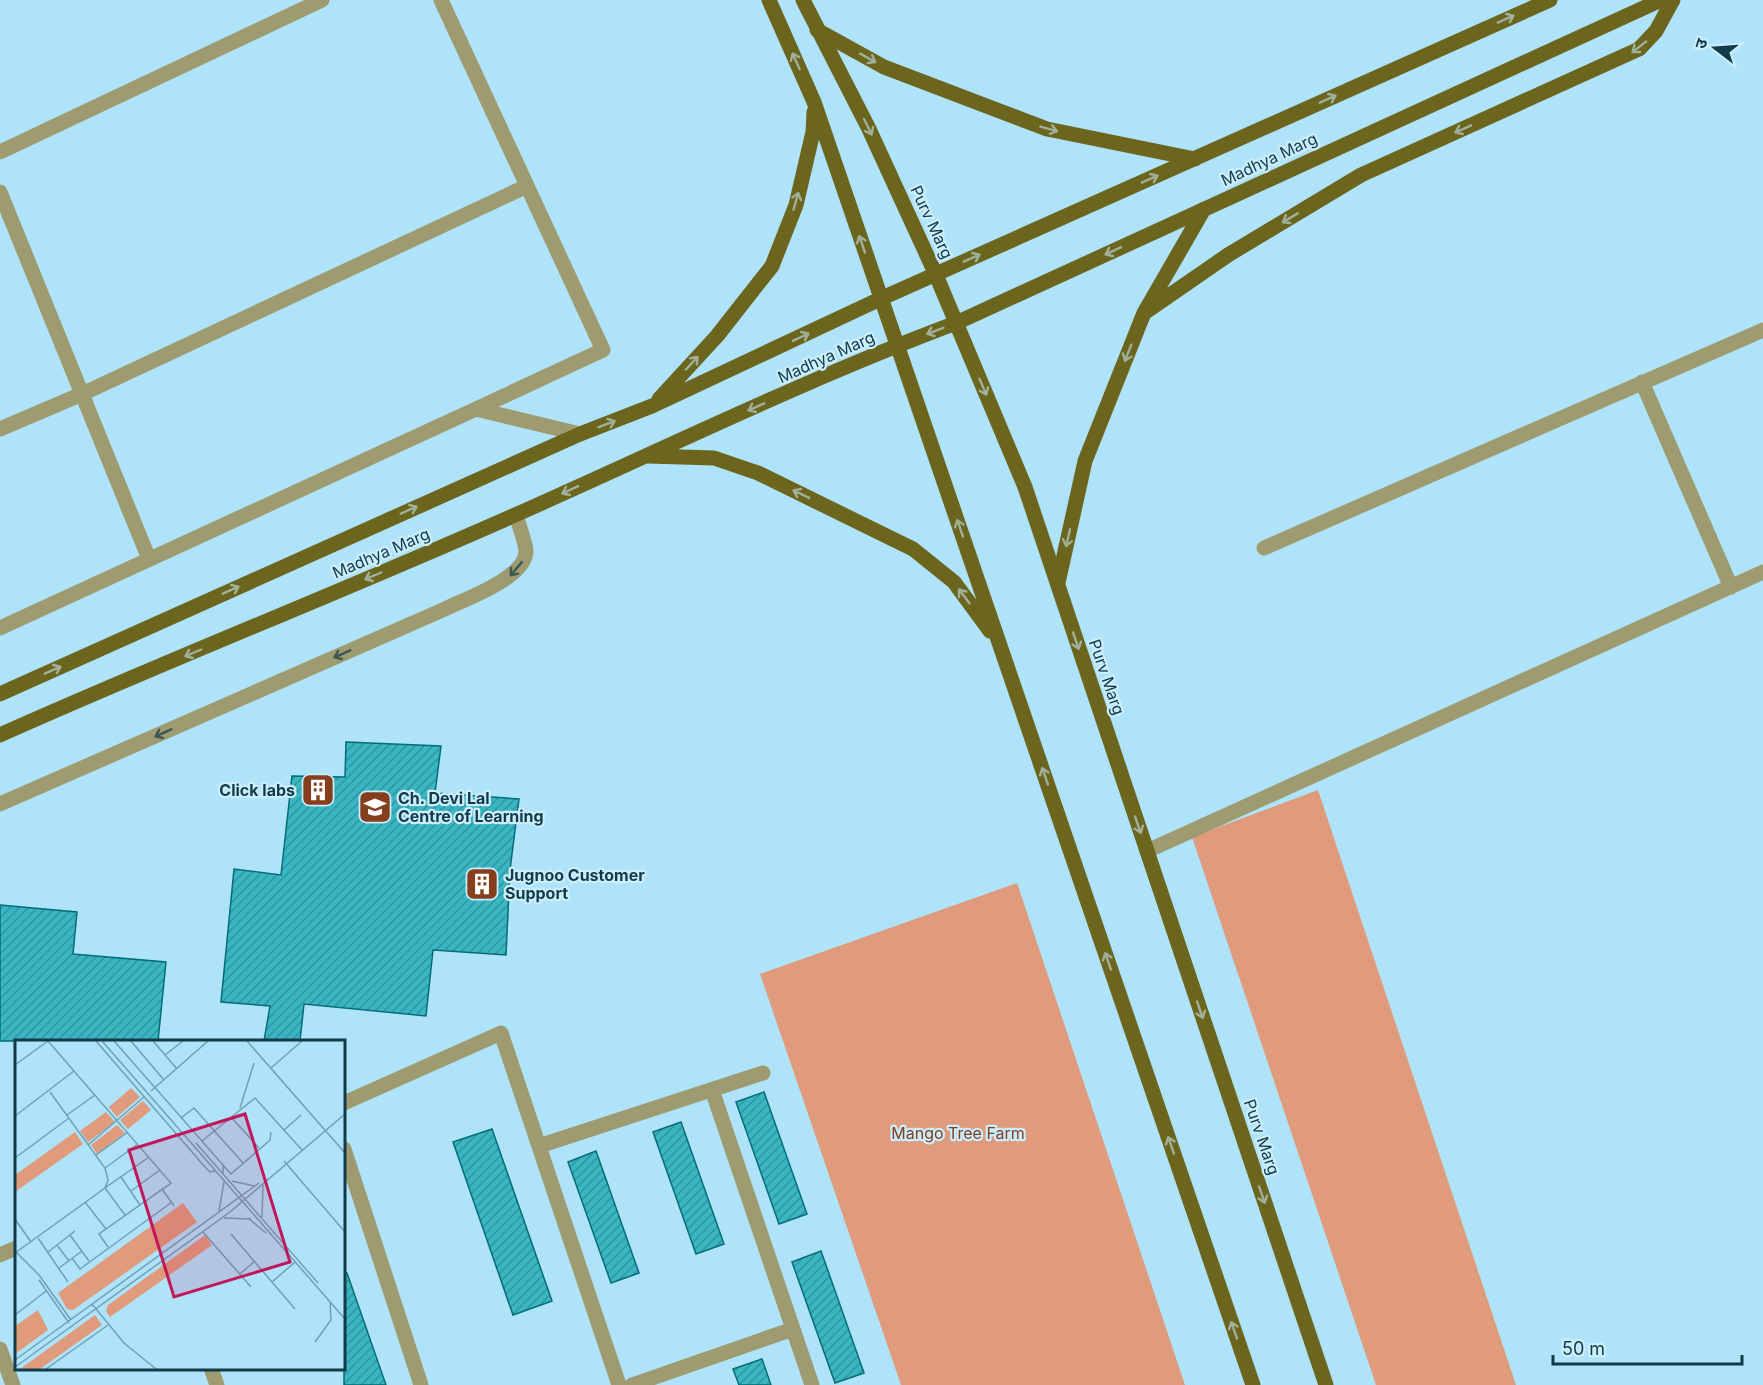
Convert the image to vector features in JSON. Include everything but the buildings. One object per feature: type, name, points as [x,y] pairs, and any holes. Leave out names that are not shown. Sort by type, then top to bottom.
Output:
[{"type":"main road","points":[[769,0],[814,102],[1253,1385]]},
{"type":"main road","name":"Purv Marg","points":[[803,0],[869,129],[936,274],[1025,487],[1326,1385]]},
{"type":"main road","name":"Madhya Marg","points":[[0,694],[580,434],[652,406],[880,299],[1550,0]]},
{"type":"main road","name":"Madhya Marg","points":[[0,735],[516,515],[642,456],[897,345],[956,323],[1661,0]]},
{"type":"main road","points":[[1144,314],[1228,255],[1361,175],[1639,49],[1656,31],[1673,0]]},
{"type":"main road","points":[[817,30],[884,67],[1047,129],[1195,159]]},
{"type":"main road","points":[[652,406],[717,336],[772,266],[796,205],[813,132],[814,102]]},
{"type":"main road","points":[[1058,585],[1085,461],[1144,314],[1204,209]]},
{"type":"main road","points":[[642,456],[714,458],[758,473],[913,549],[954,582],[999,643]]},
{"type":"street","points":[[0,152],[322,0]]},
{"type":"street","points":[[0,628],[603,350],[441,0]]},
{"type":"street","points":[[0,429],[82,394],[527,186]]},
{"type":"street","points":[[0,192],[149,559]]},
{"type":"street","points":[[1264,548],[1763,330]]},
{"type":"street","points":[[1642,382],[1731,587]]},
{"type":"street","points":[[476,409],[580,434]]},
{"type":"street","points":[[0,804],[435,613],[512,576],[525,557],[526,550],[516,515]]},
{"type":"street","points":[[1147,851],[1763,572]]},
{"type":"street","points":[[345,1103],[501,1033],[619,1385]]},
{"type":"street","points":[[539,1146],[763,1073]]},
{"type":"street","points":[[712,1090],[812,1385]]},
{"type":"street","points":[[345,1152],[421,1385]]},
{"type":"street","points":[[0,1255],[15,1248]]},
{"type":"street","points":[[632,1385],[793,1329]]},
{"type":"street","points":[[0,1349],[13,1385]]},
{"type":"street","points":[[212,1370],[217,1385]]},
{"type":"green space","points":[[1318,790],[1516,1385],[1376,1385],[1192,837]]},
{"type":"green space","name":"Mango Tree Farm","points":[[1017,883],[1185,1385],[901,1385],[760,974]]},
{"type":"place","name":"Click labs","points":[[318,790]]},
{"type":"place","name":"Ch. Devi Lal Centre of Learning","points":[[375,807]]},
{"type":"place","name":"Jugnoo Customer Support","points":[[482,884]]}]
